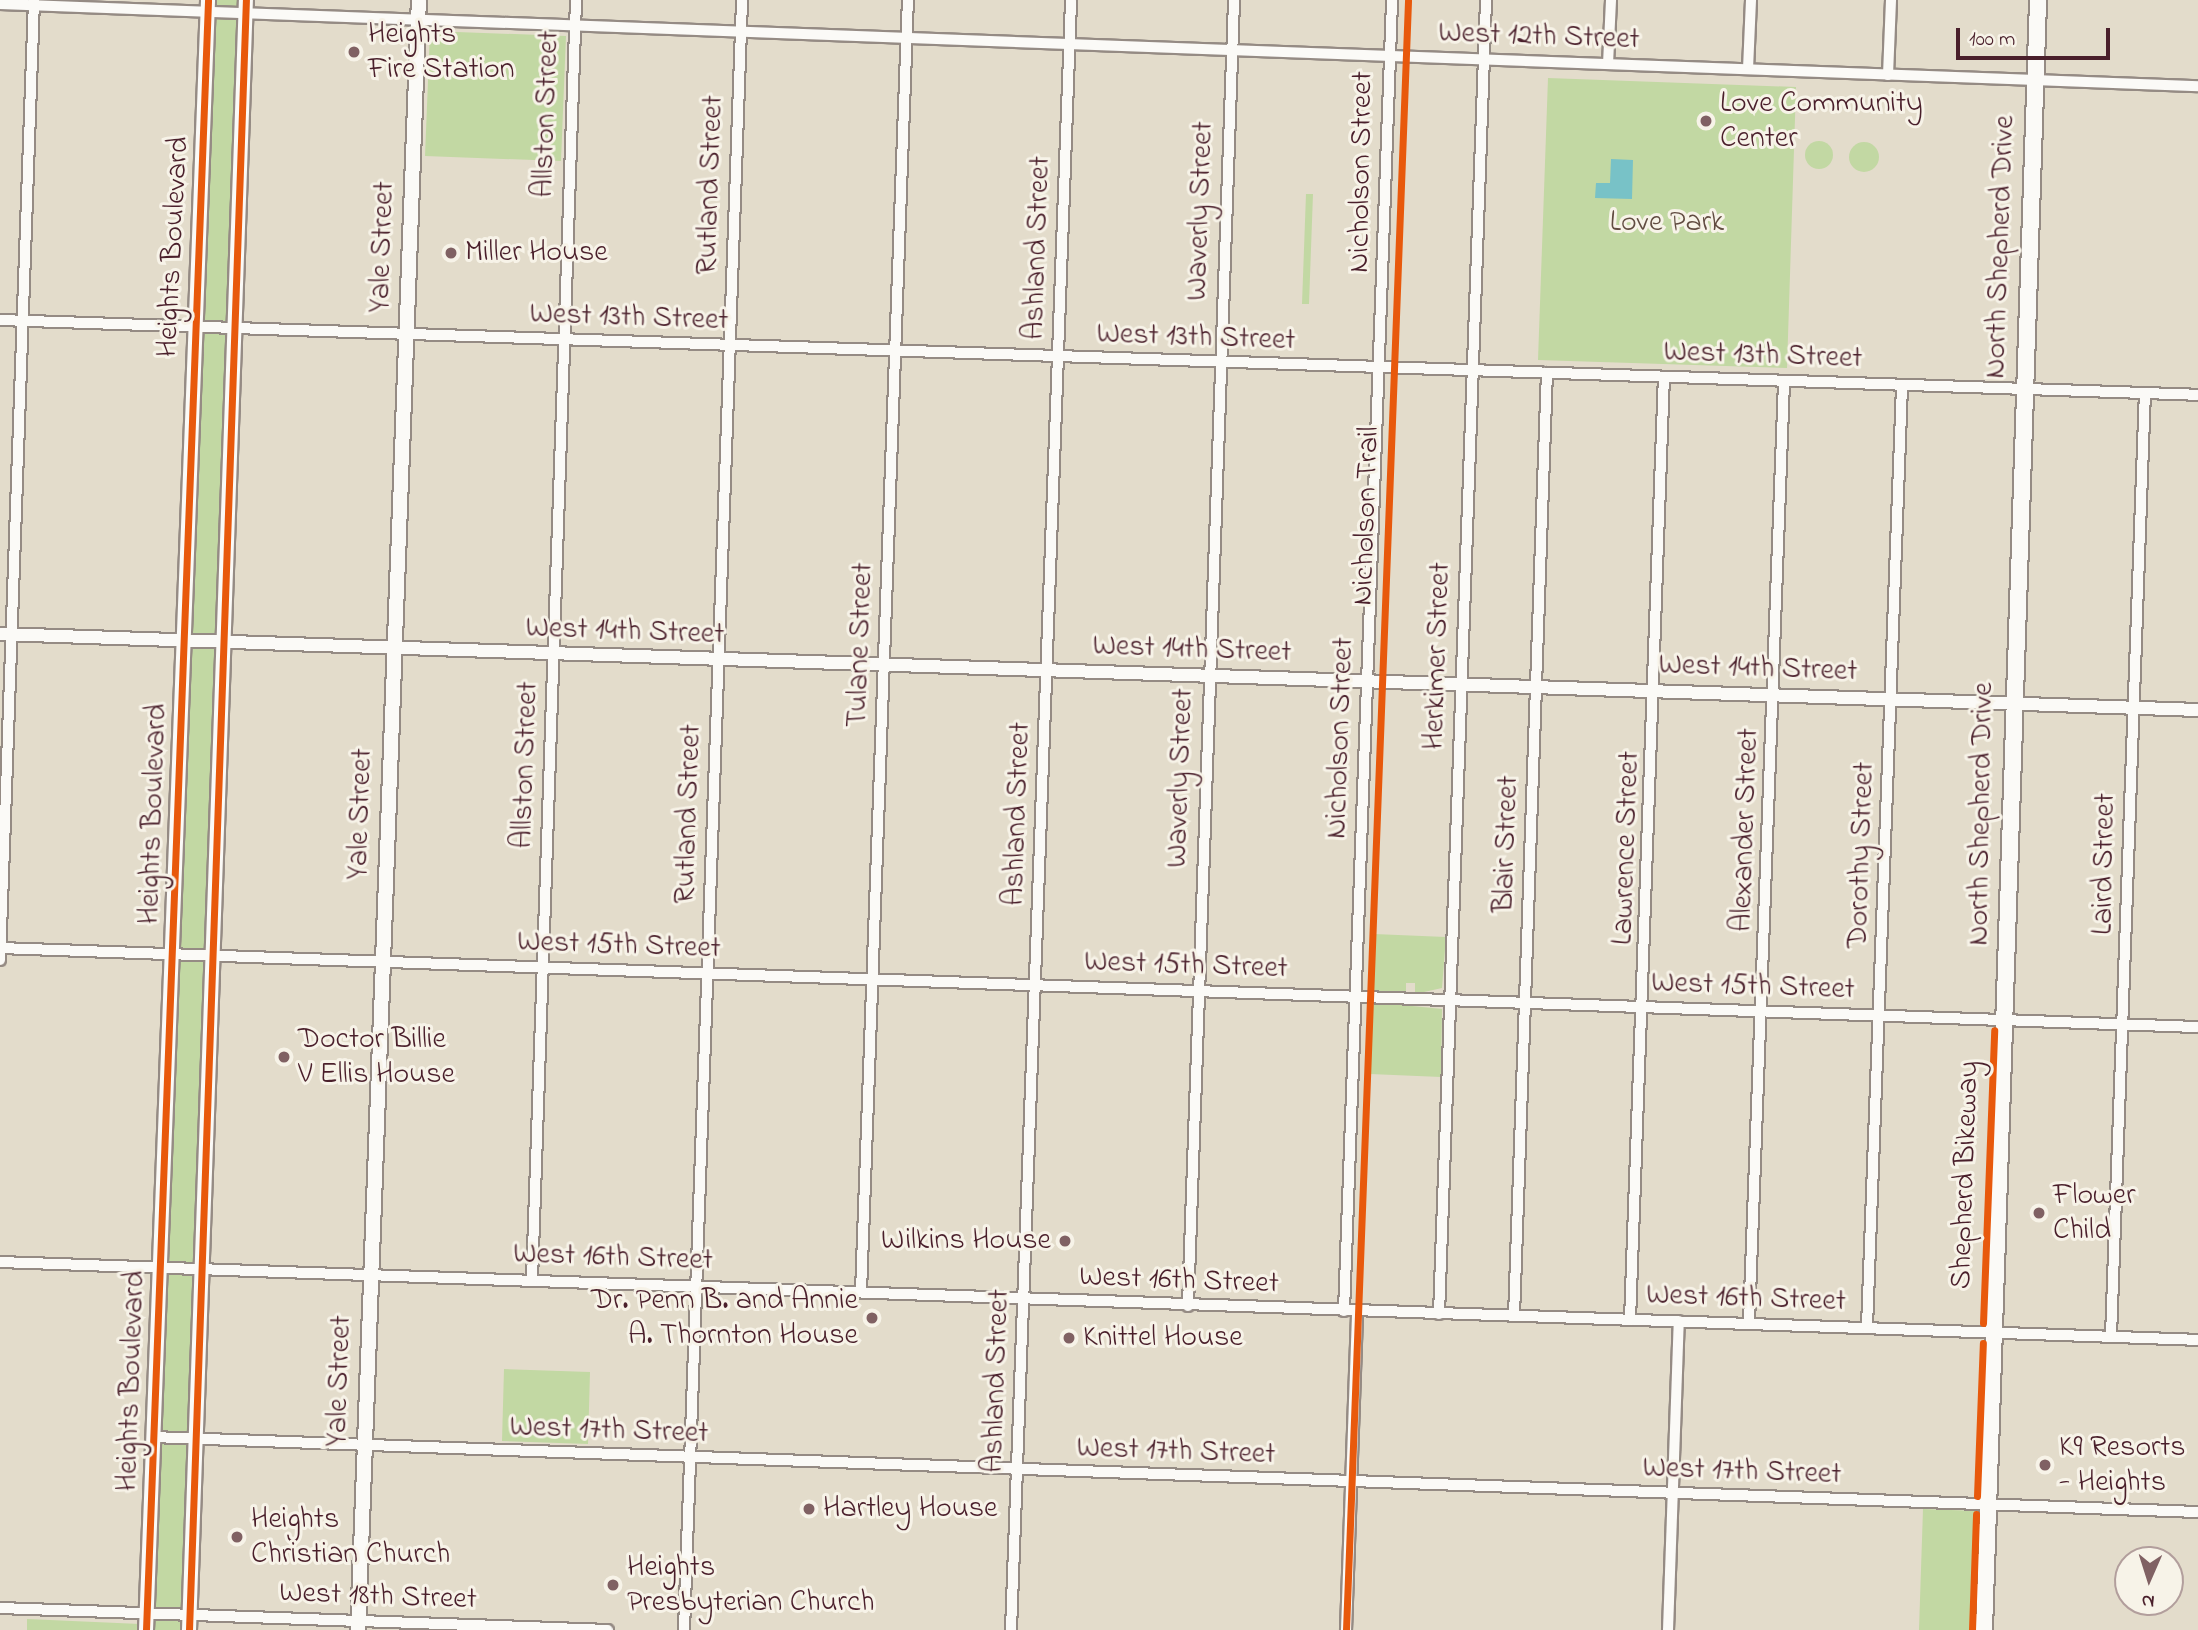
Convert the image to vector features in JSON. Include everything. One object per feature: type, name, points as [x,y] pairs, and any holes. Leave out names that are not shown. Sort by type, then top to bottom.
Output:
[{"type":"main road","name":"Yale Street","points":[[358,1626],[419,0]]},
{"type":"main road","name":"North Shepherd Drive","points":[[1984,1630],[2006,1020],[2011,704],[2038,0]]},
{"type":"main road","name":"Heights Boulevard","points":[[146,1630],[172,954],[192,327],[207,5]]},
{"type":"main road","name":"Heights Boulevard","points":[[190,1630],[200,1268],[246,6]]},
{"type":"street","name":"Allston Street","points":[[533,1280],[576,0]]},
{"type":"street","name":"Rutland Street","points":[[684,1630],[742,0]]},
{"type":"street","name":"Tulane Street","points":[[861,1292],[886,667],[908,0]]},
{"type":"street","name":"Ashland Street","points":[[1011,1630],[1037,985],[1071,0]]},
{"type":"street","name":"Waverly Street","points":[[1188,1306],[1234,0]]},
{"type":"street","name":"Nicholson Street","points":[[1345,1311],[1382,370],[1392,0]]},
{"type":"street","name":"Herkimer Street","points":[[1439,1314],[1486,0]]},
{"type":"street","points":[[1608,64],[1611,0]]},
{"type":"street","points":[[1748,69],[1751,0]]},
{"type":"street","points":[[1888,75],[1891,0]]},
{"type":"street","name":"West 12th Street","points":[[0,4],[34,2],[246,6],[418,20],[2198,86]]},
{"type":"street","points":[[0,960],[6,635],[23,321],[34,2]]},
{"type":"street","name":"West 13th Street","points":[[0,320],[1059,359],[2198,395]]},
{"type":"street","name":"Blair Street","points":[[1514,1316],[1547,373]]},
{"type":"street","name":"Lawrence Street","points":[[1630,1320],[1657,692],[1664,377]]},
{"type":"street","name":"Alexander Street","points":[[1749,1323],[1776,696],[1784,381]]},
{"type":"street","name":"Dorothy Street","points":[[1867,1327],[1882,1016],[1902,384]]},
{"type":"street","name":"Laird Street","points":[[2111,1336],[2126,1025],[2133,709],[2145,393]]},
{"type":"street","name":"West 14th Street","points":[[6,635],[555,657],[1369,681],[2198,710]]},
{"type":"street","name":"West 15th Street","points":[[0,948],[2198,1027]]},
{"type":"street","name":"West 16th Street","points":[[0,1262],[2198,1340]]},
{"type":"street","points":[[1346,1630],[1357,1311]]},
{"type":"street","points":[[1668,1630],[1679,1321]]},
{"type":"street","name":"West 17th Street","points":[[152,1437],[1352,1484],[2198,1512]]},
{"type":"street","name":"West 18th Street","points":[[0,1608],[190,1615],[358,1626],[608,1630]]},
{"type":"green space","points":[[216,0],[241,0],[181,1630],[153,1630]]},
{"type":"green space","points":[[430,31],[566,36],[561,161],[425,156]]},
{"type":"green space","name":"Love Park","points":[[1548,78],[1796,87],[1787,368],[1538,360]]},
{"type":"green space","points":[[1819,141],[1829,145],[1833,155],[1829,165],[1819,169],[1809,165],[1805,155],[1809,145]]},
{"type":"green space","points":[[1864,142],[1875,146],[1879,157],[1875,168],[1864,172],[1853,168],[1849,157],[1853,146]]},
{"type":"green space","points":[[1306,194],[1313,194],[1309,304],[1302,304]]},
{"type":"green space","points":[[1374,934],[1446,937],[1442,988],[1415,994],[1415,983],[1406,983],[1406,993],[1372,992]]},
{"type":"green space","points":[[1372,1002],[1442,1009],[1441,1077],[1370,1074]]},
{"type":"green space","points":[[504,1369],[590,1372],[588,1444],[502,1441]]},
{"type":"green space","points":[[1923,1509],[1979,1511],[1975,1630],[1919,1630]]},
{"type":"green space","points":[[27,1619],[140,1624],[140,1630],[27,1630]]},
{"type":"water","points":[[1611,159],[1633,160],[1632,199],[1595,198],[1596,183],[1610,183]]},
{"type":"cycle path","points":[[146,1630],[208,0]]},
{"type":"cycle path","points":[[189,1630],[246,0]]},
{"type":"cycle path","name":"Nicholson Trail","points":[[1346,1630],[1408,0]]},
{"type":"cycle path","name":"Shepherd Bikeway","points":[[1983,1323],[1994,1030]]},
{"type":"cycle path","points":[[1977,1496],[1983,1343]]},
{"type":"cycle path","points":[[1972,1630],[1976,1514]]},
{"type":"place","name":"Heights Fire Station","points":[[354,52]]},
{"type":"place","name":"Love Community Center","points":[[1706,121]]},
{"type":"place","name":"Miller House","points":[[451,253]]},
{"type":"place","name":"Doctor Billie V Ellis House","points":[[284,1057]]},
{"type":"place","name":"Flower Child","points":[[2039,1213]]},
{"type":"place","name":"Wilkins House","points":[[1065,1241]]},
{"type":"place","name":"Dr. Penn B. and Annie A. Thornton House","points":[[872,1318]]},
{"type":"place","name":"Knittel House","points":[[1069,1338]]},
{"type":"place","name":"K9 Resorts - Heights","points":[[2045,1465]]},
{"type":"place","name":"Hartley House","points":[[809,1509]]},
{"type":"place","name":"Heights Christian Church","points":[[237,1537]]},
{"type":"place","name":"Heights Presbyterian Church","points":[[613,1585]]}]
